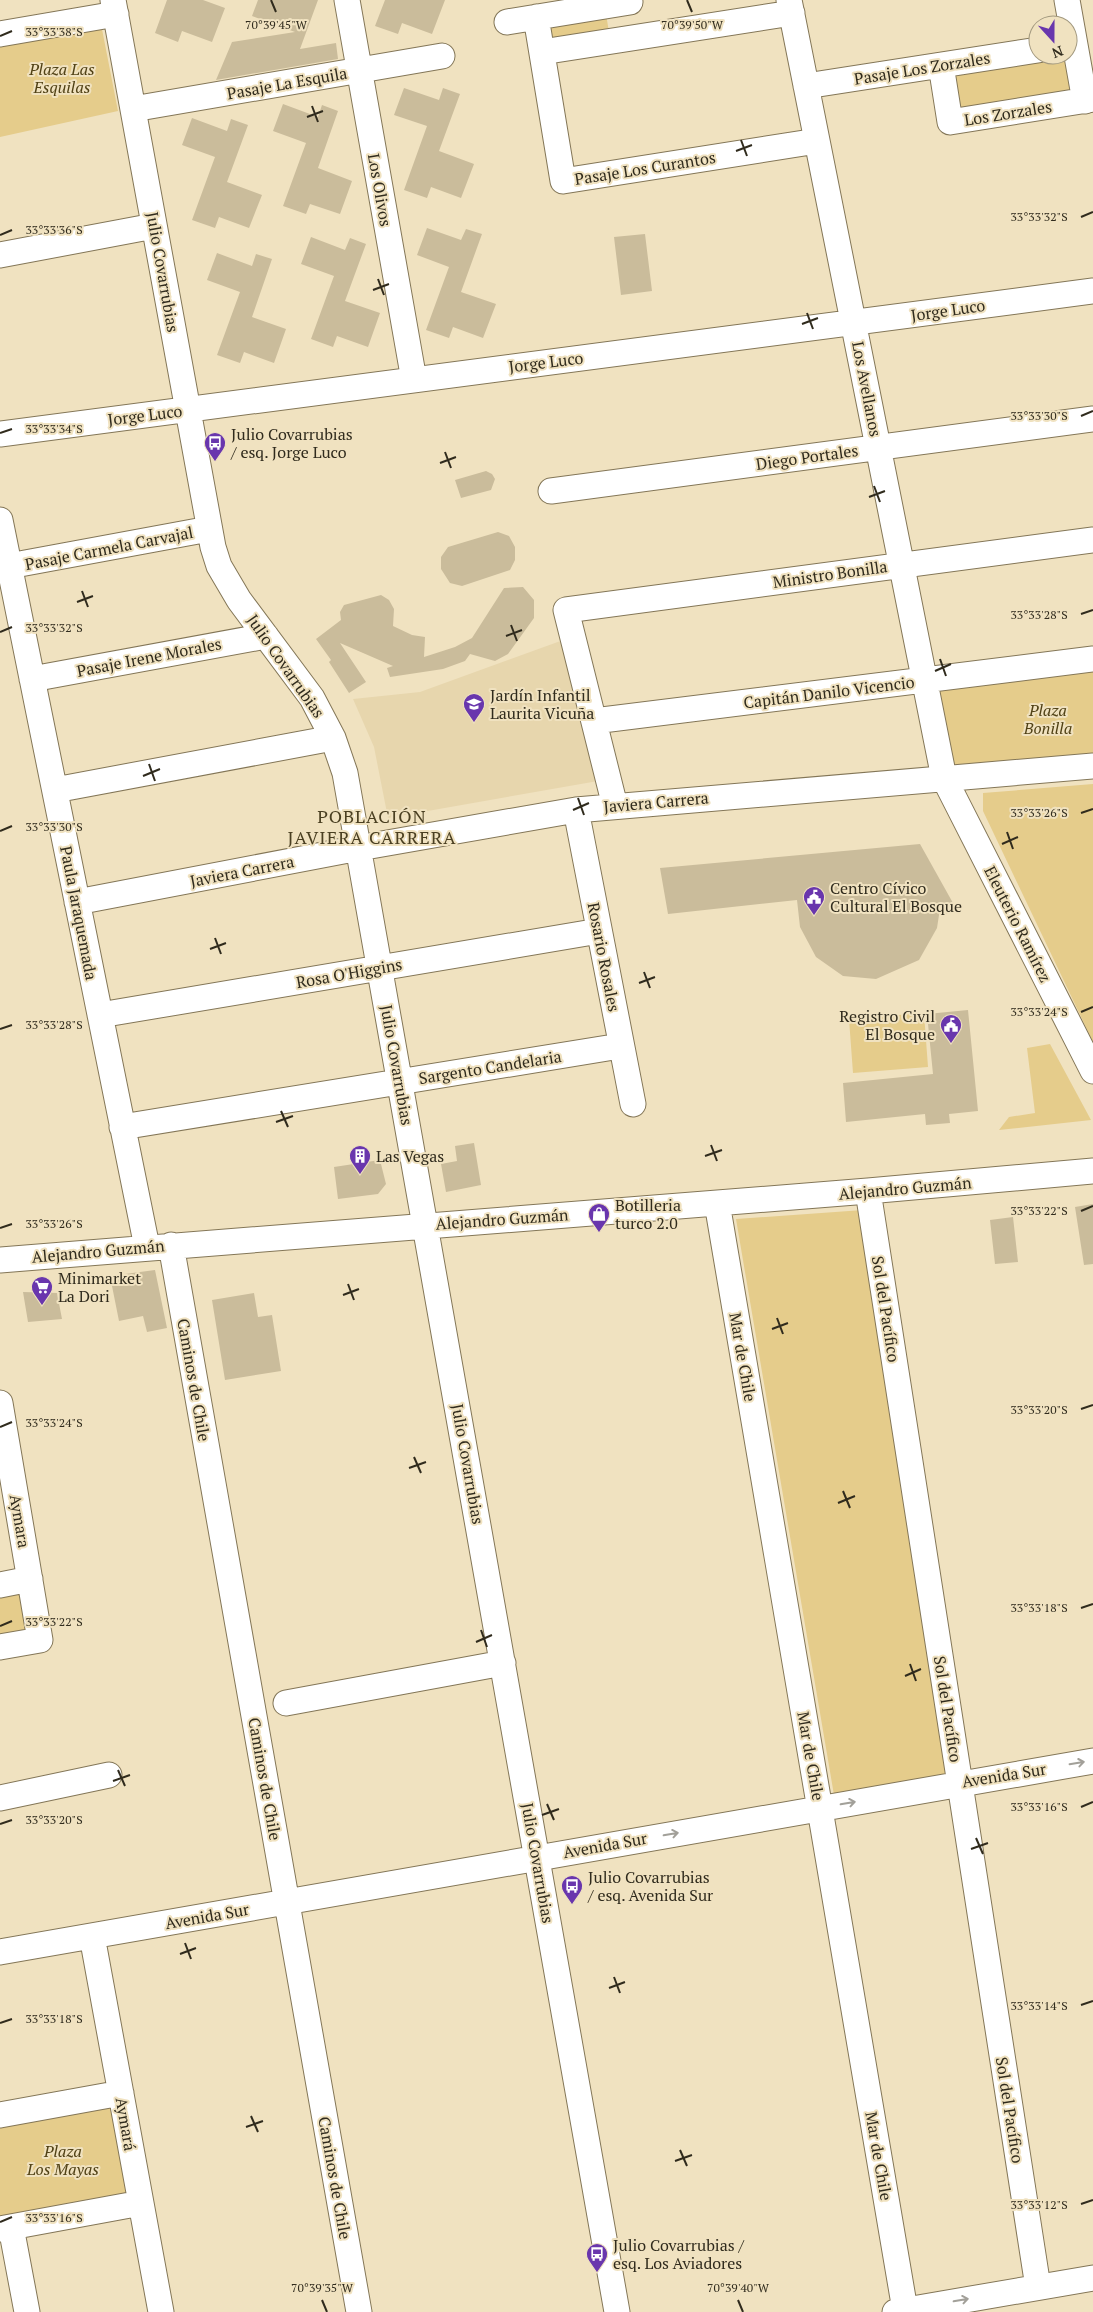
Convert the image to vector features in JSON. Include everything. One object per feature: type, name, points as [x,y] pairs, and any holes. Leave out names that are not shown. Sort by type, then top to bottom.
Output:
[{"type":"street","name":"Los Olivos","points":[[347,0],[414,380]]},
{"type":"street","points":[[1067,0],[1069,15]]},
{"type":"street","points":[[507,22],[630,1],[635,38]]},
{"type":"street","points":[[536,17],[542,52],[635,38],[790,6]]},
{"type":"street","name":"Los Avellanos","points":[[790,6],[944,778]]},
{"type":"street","points":[[0,34],[114,7]]},
{"type":"street","name":"Julio Covarrubias","points":[[114,7],[209,529],[219,566],[228,583],[312,698],[333,738],[345,772],[617,2312]]},
{"type":"street","name":"Pasaje Los Curantos","points":[[542,52],[563,181],[817,140]]},
{"type":"street","name":"Pasaje Los Zorzales","points":[[806,86],[1028,52]]},
{"type":"street","name":"Pasaje La Esquila","points":[[133,109],[442,56]]},
{"type":"street","points":[[1078,64],[1089,100]]},
{"type":"street","name":"Los Zorzales","points":[[941,65],[950,122],[1089,100]]},
{"type":"street","points":[[0,255],[154,226]]},
{"type":"street","name":"Jorge Luco","points":[[0,434],[1093,291]]},
{"type":"street","name":"Diego Portales","points":[[551,491],[1093,419]]},
{"type":"street","name":"Paula Jaraquemada","points":[[0,520],[122,1127],[159,1246]]},
{"type":"street","name":"Pasaje Carmela Carvajal","points":[[9,566],[209,529]]},
{"type":"street","name":"Ministro Bonilla","points":[[594,721],[566,610],[1093,540]]},
{"type":"street","name":"Pasaje Irene Morales","points":[[32,679],[266,636]]},
{"type":"street","name":"Capitán Danilo Vicencio","points":[[594,721],[1093,659]]},
{"type":"street","points":[[594,721],[615,806]]},
{"type":"street","points":[[54,790],[333,738]]},
{"type":"street","name":"Javiera Carrera","points":[[77,902],[359,848],[576,810],[1093,766]]},
{"type":"street","name":"Eleuterio Ramírez","points":[[944,778],[1093,1071]]},
{"type":"street","name":"Rosario Rosales","points":[[576,810],[632,1104]]},
{"type":"street","name":"Rosa O'Higgins","points":[[100,1015],[599,931]]},
{"type":"street","name":"Sargento Candelaria","points":[[122,1127],[620,1046]]},
{"type":"street","name":"Alejandro Guzmán","points":[[0,1258],[868,1191],[1093,1171]]},
{"type":"street","name":"Sol del Pacífico","points":[[868,1191],[1038,2287]]},
{"type":"street","name":"Mar de Chile","points":[[716,1202],[819,1808],[900,2311]]},
{"type":"street","name":"Caminos de Chile","points":[[159,1246],[286,1902],[359,2312]]},
{"type":"street","name":"Aymara","points":[[0,1403],[40,1640],[0,1647]]},
{"type":"street","points":[[0,1585],[30,1579]]},
{"type":"street","points":[[286,1703],[503,1664]]},
{"type":"street","name":"Avenida Sur","points":[[0,1952],[1093,1761]]},
{"type":"street","points":[[0,1798],[109,1775]]},
{"type":"street","name":"Aymará","points":[[92,1936],[161,2312]]},
{"type":"street","points":[[0,2115],[121,2093]]},
{"type":"street","points":[[27,2312],[6,2228],[141,2203]]},
{"type":"street","points":[[900,2311],[1093,2278]]},
{"type":"shaded area","name":"Jardín Infantil Laurita Vicuña","points":[[566,639],[598,781],[388,818],[374,747],[353,699],[420,692]]},
{"type":"green space","points":[[604,2],[609,32],[550,42],[545,11]]},
{"type":"green space","name":"Plaza Las Esquilas","points":[[101,24],[118,111],[0,137],[0,46]]},
{"type":"green space","points":[[1028,61],[1028,65],[1070,65],[1075,93],[958,115],[951,76]]},
{"type":"green space","name":"Plaza Bonilla","points":[[1093,671],[1093,758],[958,768],[954,765],[938,690]]},
{"type":"green space","points":[[1093,784],[1093,1042],[983,811],[983,793]]},
{"type":"green space","points":[[924,1013],[928,1067],[853,1073],[849,1019]]},
{"type":"green space","points":[[1050,1044],[1091,1120],[999,1130],[1009,1117],[1035,1113],[1027,1048]]},
{"type":"green space","points":[[863,1210],[952,1781],[835,1801],[736,1219]]},
{"type":"green space","points":[[22,1588],[30,1631],[0,1636],[0,1592]]},
{"type":"green space","name":"Plaza Los Mayas","points":[[118,2097],[137,2201],[0,2226],[0,2117]]},
{"type":"building","points":[[167,0],[203,0],[225,8],[212,42],[182,31],[178,42],[155,33]]},
{"type":"building","points":[[258,0],[318,0],[300,49],[336,43],[338,59],[216,80],[232,42],[295,32],[252,16]]},
{"type":"building","points":[[385,0],[445,0],[432,34],[402,23],[398,34],[375,26]]},
{"type":"building","points":[[404,88],[439,100],[443,88],[460,94],[439,151],[474,164],[461,198],[431,187],[427,198],[404,190],[427,126],[394,115]]},
{"type":"building","points":[[283,104],[318,117],[322,105],[338,111],[318,168],[352,181],[340,214],[310,204],[306,214],[283,206],[306,143],[273,131]]},
{"type":"building","points":[[192,118],[227,131],[231,119],[248,125],[227,182],[262,195],[249,228],[219,217],[215,228],[192,220],[215,157],[182,145]]},
{"type":"building","points":[[427,228],[461,240],[466,229],[482,234],[461,292],[496,304],[483,338],[453,327],[449,338],[426,330],[449,267],[417,255]]},
{"type":"building","points":[[645,234],[652,291],[621,295],[614,237]]},
{"type":"building","points":[[311,237],[345,250],[350,238],[366,244],[345,301],[380,313],[368,347],[337,336],[333,347],[311,339],[334,276],[301,264]]},
{"type":"building","points":[[217,253],[252,266],[256,254],[272,259],[252,317],[286,329],[274,363],[244,352],[240,363],[217,355],[240,292],[207,280]]},
{"type":"building","points":[[486,471],[492,474],[495,479],[491,490],[461,498],[455,480]]},
{"type":"building","points":[[498,532],[509,536],[515,547],[515,560],[510,570],[462,586],[450,583],[441,569],[441,557],[448,547]]},
{"type":"building","points":[[523,587],[534,600],[534,618],[508,654],[495,661],[470,654],[465,661],[443,669],[390,677],[387,668],[393,666],[340,643],[366,682],[349,693],[329,662],[331,660],[316,639],[341,620],[340,612],[344,605],[381,595],[389,600],[394,609],[393,626],[412,635],[425,637],[424,657],[455,647],[472,638],[504,588]]},
{"type":"building","points":[[920,844],[958,912],[939,915],[937,928],[919,960],[876,979],[843,976],[816,957],[800,927],[797,900],[668,914],[660,868]]},
{"type":"building","name":"Registro Civil El Bosque","points":[[968,1010],[978,1111],[949,1114],[950,1123],[926,1125],[925,1114],[846,1122],[843,1083],[933,1074],[927,1014]]},
{"type":"building","points":[[474,1143],[481,1185],[446,1192],[441,1164],[457,1161],[455,1146]]},
{"type":"building","name":"Las Vegas","points":[[380,1160],[386,1184],[378,1194],[338,1199],[334,1167]]},
{"type":"building","points":[[1093,1204],[1093,1264],[1084,1265],[1075,1207]]},
{"type":"building","points":[[1013,1217],[1018,1262],[995,1264],[990,1220]]},
{"type":"building","points":[[155,1270],[167,1328],[147,1332],[143,1316],[119,1321],[110,1276]]},
{"type":"building","name":"Minimarket La Dori","points":[[23,1292],[57,1293],[62,1319],[28,1322]]},
{"type":"building","points":[[254,1293],[258,1317],[272,1315],[281,1371],[225,1380],[212,1300]]},
{"type":"place","name":"Julio Covarrubias / esq. Jorge Luco","points":[[215,462]]},
{"type":"place","name":"Jardín Infantil Laurita Vicuña","points":[[474,723]]},
{"type":"place","name":"Centro Cívico Cultural El Bosque","points":[[814,916]]},
{"type":"place","name":"Registro Civil El Bosque","points":[[951,1044]]},
{"type":"place","name":"Las Vegas","points":[[360,1175]]},
{"type":"place","name":"Botilleria turco 2.0","points":[[599,1233]]},
{"type":"place","name":"Minimarket La Dori","points":[[42,1306]]},
{"type":"place","name":"Julio Covarrubias / esq. Avenida Sur","points":[[572,1905]]},
{"type":"place","name":"Julio Covarrubias / esq. Los Aviadores","points":[[597,2273]]},
{"type":"district","name":"POBLACIÓN JAVIERA CARRERA","points":[[372,828]]}]
